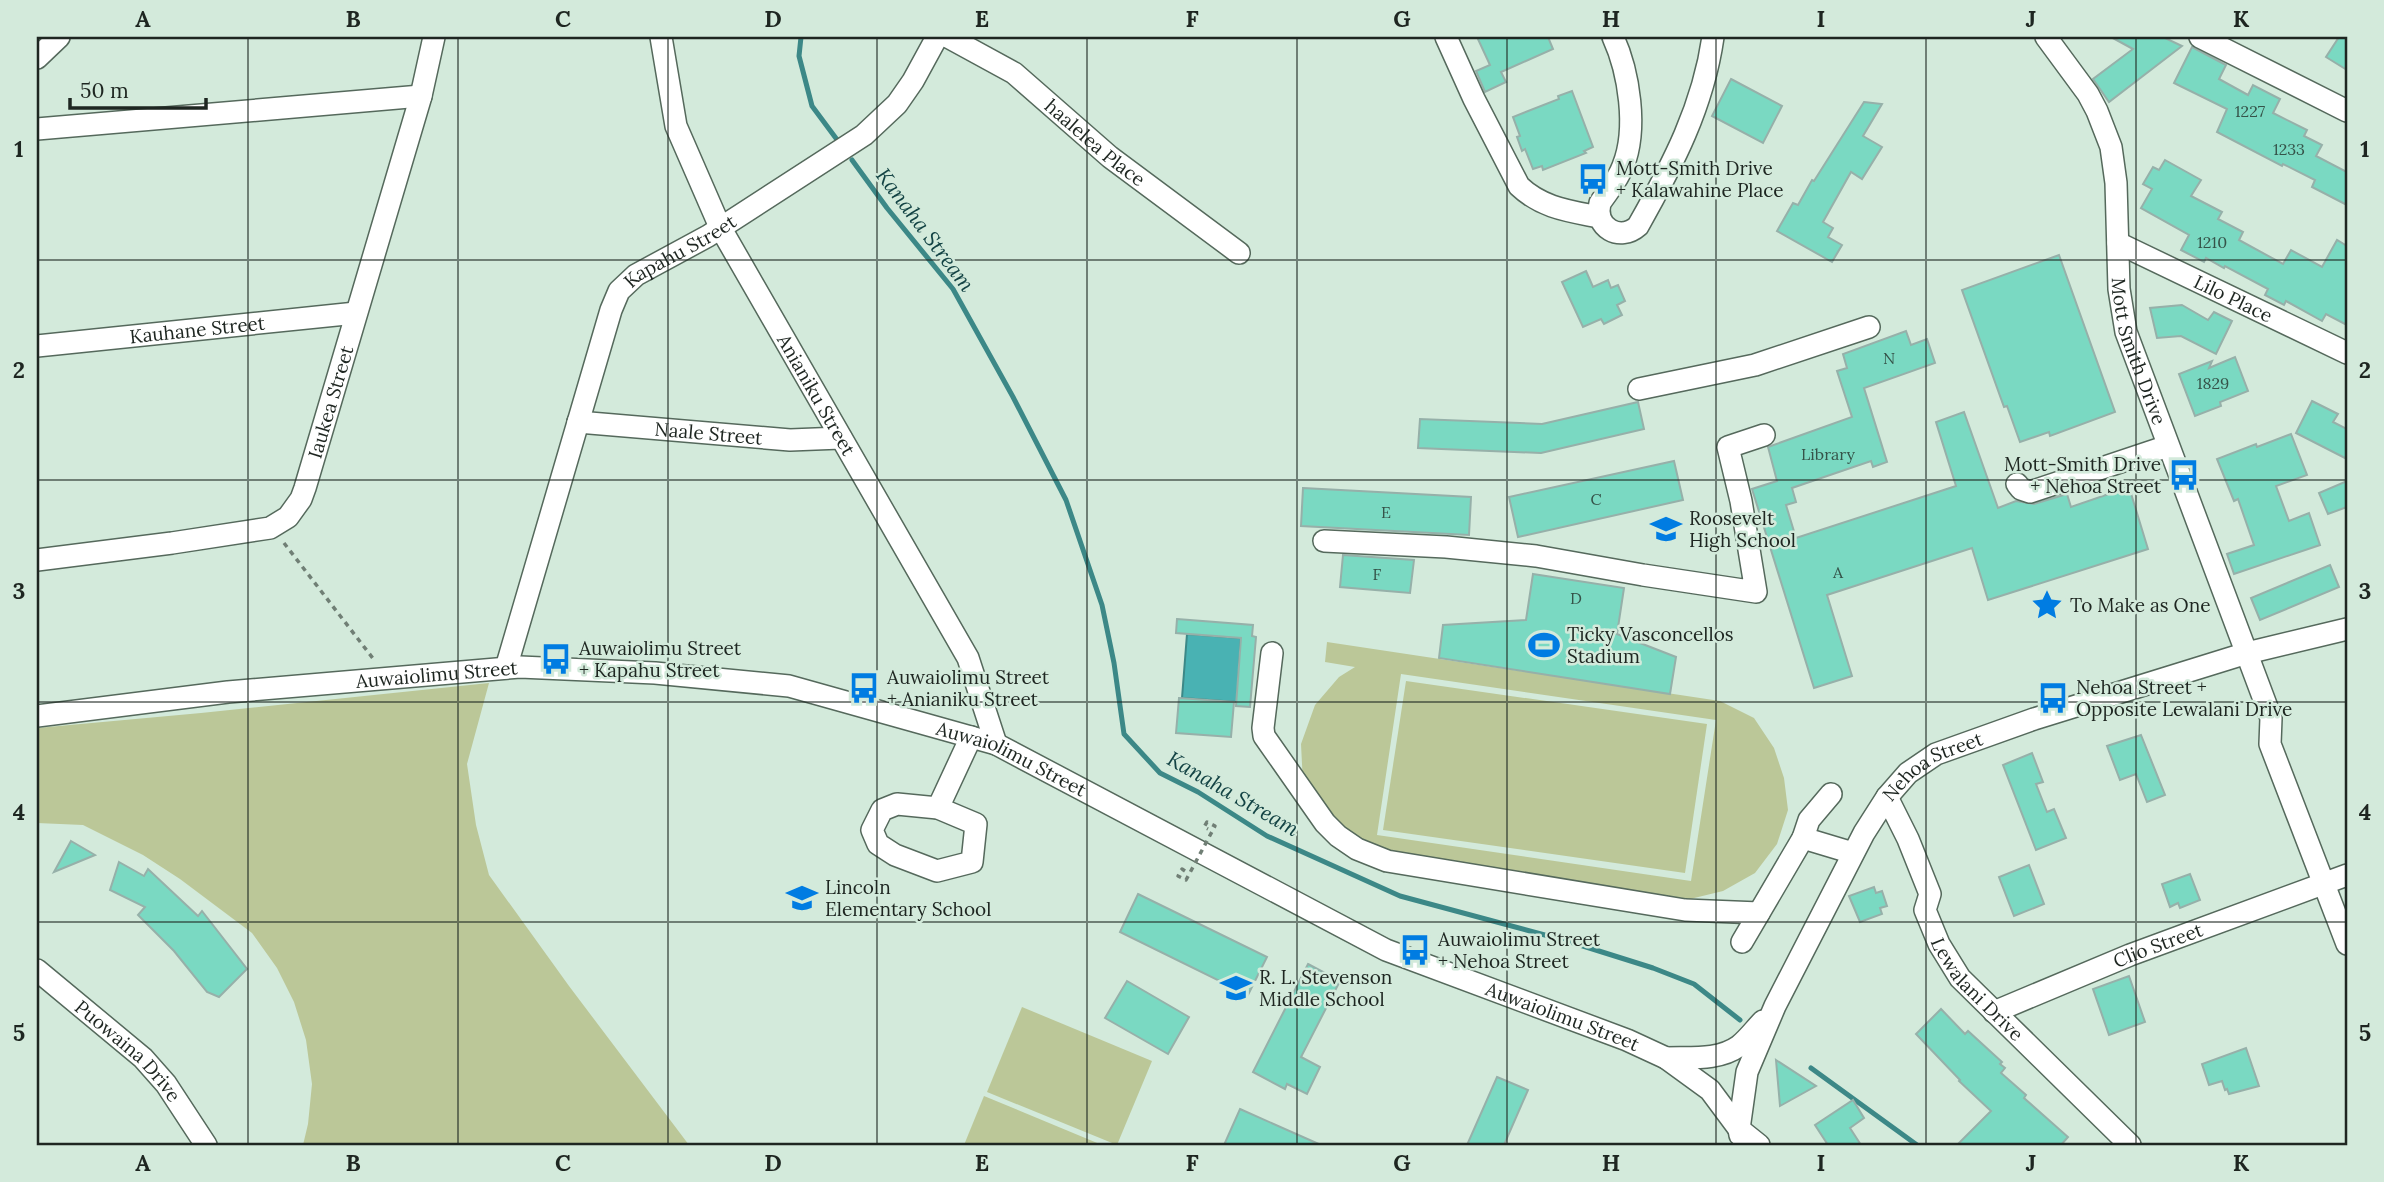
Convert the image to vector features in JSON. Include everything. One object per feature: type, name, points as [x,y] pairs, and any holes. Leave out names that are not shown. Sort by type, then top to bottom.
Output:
[{"type":"street","points":[[37,58],[59,37]]},
{"type":"street","name":"Iaukea Street","points":[[37,560],[259,530],[270,528],[288,517],[301,499],[421,96],[434,37]]},
{"type":"street","name":"Anianiku Street","points":[[661,37],[676,126],[720,227],[968,658],[996,744]]},
{"type":"street","name":"Kapahu Street","points":[[506,668],[611,310],[622,286],[641,272],[708,236],[864,135],[897,104],[937,37]]},
{"type":"street","name":"haalelea Place","points":[[948,37],[1014,73],[1110,157],[1239,253]]},
{"type":"street","points":[[1446,37],[1474,99],[1519,186],[1546,205],[1599,217]]},
{"type":"street","points":[[1613,37],[1627,83],[1630,125],[1624,164],[1600,203],[1599,217],[1606,229],[1620,234],[1639,226],[1688,131],[1707,72],[1713,37]]},
{"type":"street","name":"Mott Smith Drive","points":[[2046,37],[2088,94],[2105,128],[2114,165],[2119,289],[2126,332],[2271,718],[2270,744],[2347,944]]},
{"type":"street","points":[[2200,37],[2347,111]]},
{"type":"street","points":[[37,129],[421,96]]},
{"type":"street","name":"Lilo Place","points":[[2118,243],[2347,353]]},
{"type":"street","name":"Kauhane Street","points":[[37,346],[356,313]]},
{"type":"street","points":[[1639,389],[1755,365],[1870,327]]},
{"type":"street","name":"Naale Street","points":[[578,422],[790,440],[841,438]]},
{"type":"street","points":[[1324,541],[1446,547],[1536,556],[1756,592],[1741,501],[1728,447],[1764,435]]},
{"type":"street","points":[[2017,484],[2021,489],[2030,492],[2168,446]]},
{"type":"street","name":"Nehoa Street","points":[[1741,1137],[1747,1072],[1774,1006],[1853,853],[1887,797],[1921,762],[1952,747],[2034,719],[2247,653],[2347,629]]},
{"type":"street","points":[[1272,653],[1264,736],[1325,823],[1357,849],[1387,861],[1685,910],[1759,913]]},
{"type":"street","name":"Auwaiolimu Street","points":[[37,716],[228,692],[506,668],[655,673],[789,686],[996,744],[1386,950],[1627,1040],[1666,1058],[1710,1090],[1741,1137],[1759,1145]]},
{"type":"street","points":[[939,808],[971,737]]},
{"type":"street","points":[[1742,942],[1803,838],[1809,820],[1831,794]]},
{"type":"street","name":"Lewalani Drive","points":[[1887,797],[1908,839],[1930,894],[1925,911],[1939,944],[1960,978],[2130,1145]]},
{"type":"street","points":[[897,804],[939,808],[976,824],[972,862],[937,871],[895,855],[878,844],[872,830],[882,810],[897,804]]},
{"type":"street","points":[[1803,838],[1853,853]]},
{"type":"street","name":"Clio Street","points":[[1994,1012],[2130,955],[2347,875]]},
{"type":"street","name":"Puowaina Drive","points":[[37,970],[144,1058],[166,1084],[206,1145]]},
{"type":"street","points":[[1666,1058],[1712,1056],[1733,1049],[1747,1038],[1774,1006]]},
{"type":"path","points":[[288,550],[387,677]]},
{"type":"path","points":[[1185,871],[1182,869],[1178,876],[1186,880],[1215,826],[1207,821],[1204,827],[1208,830]]},
{"type":"green space","points":[[1327,642],[1720,701],[1754,718],[1774,748],[1784,778],[1788,810],[1777,844],[1755,873],[1723,891],[1690,899],[1382,855],[1349,837],[1303,784],[1301,744],[1315,705],[1339,677],[1355,667],[1325,662]],"holes":[[[1401,674],[1716,720],[1691,881],[1377,835]]]},
{"type":"green space","points":[[1406,681],[1707,724],[1685,873],[1383,830]]},
{"type":"green space","points":[[489,683],[467,764],[476,825],[489,875],[689,1145],[303,1145],[312,1084],[306,1040],[294,1002],[277,968],[252,933],[143,855],[83,825],[37,823],[37,728]]},
{"type":"green space","points":[[1022,1007],[1152,1061],[1117,1145],[987,1092]]},
{"type":"green space","points":[[984,1096],[1102,1145],[964,1145]]},
{"type":"water","points":[[1187,634],[1241,638],[1237,702],[1182,698]]},
{"type":"building","points":[[1477,37],[1548,37],[1553,49],[1501,72],[1506,82],[1485,92],[1476,71],[1490,65]]},
{"type":"building","points":[[2111,37],[2163,37],[2182,46],[2109,102],[2093,79],[2133,49]]},
{"type":"building","points":[[2339,37],[2347,37],[2347,70],[2326,57]]},
{"type":"building","points":[[2192,47],[2226,65],[2219,79],[2248,95],[2253,85],[2280,99],[2273,113],[2307,130],[2304,136],[2322,145],[2316,156],[2347,172],[2347,205],[2312,187],[2315,180],[2217,132],[2227,109],[2174,83]]},
{"type":"building","points":[[1731,79],[1782,106],[1763,143],[1712,116]]},
{"type":"building","points":[[1572,91],[1593,147],[1584,151],[1586,153],[1543,170],[1542,166],[1533,169],[1525,149],[1522,151],[1513,117]]},
{"type":"building","points":[[1864,102],[1882,104],[1863,136],[1882,147],[1862,179],[1851,172],[1823,222],[1833,228],[1828,237],[1842,245],[1832,262],[1777,231],[1793,203],[1798,205]]},
{"type":"building","points":[[2165,160],[2201,180],[2191,196],[2222,212],[2218,219],[2243,232],[2239,240],[2283,264],[2291,250],[2322,267],[2337,240],[2347,246],[2347,325],[2326,314],[2322,321],[2286,301],[2284,305],[2265,295],[2268,289],[2225,266],[2224,268],[2206,258],[2204,262],[2181,250],[2189,235],[2141,208],[2152,189],[2143,184],[2153,167],[2159,170]]},
{"type":"building","points":[[2059,255],[2115,412],[2050,436],[2049,432],[2020,442],[2007,406],[2004,407],[1962,290]]},
{"type":"building","points":[[1586,271],[1593,287],[1608,280],[1611,288],[1618,285],[1625,301],[1617,305],[1622,315],[1604,324],[1601,319],[1583,327],[1562,282]]},
{"type":"building","points":[[2182,305],[2208,320],[2214,312],[2232,321],[2216,354],[2181,336],[2157,338],[2150,308]]},
{"type":"building","points":[[1906,331],[1911,345],[1927,339],[1935,363],[1864,388],[1887,462],[1873,467],[1871,461],[1792,488],[1796,502],[1786,505],[1796,538],[1956,486],[1936,422],[1964,412],[1998,508],[2016,501],[2034,504],[2067,494],[2071,507],[2129,487],[2148,549],[1988,600],[1972,548],[1827,595],[1852,676],[1814,688],[1752,489],[1777,481],[1768,447],[1852,417],[1837,371],[1847,368],[1843,354]]},
{"type":"building","points":[[2235,357],[2248,391],[2195,416],[2179,374],[2212,361],[2209,368]]},
{"type":"building","points":[[2312,401],[2338,414],[2333,422],[2347,429],[2347,459],[2296,433]]},
{"type":"building","points":[[1638,402],[1644,429],[1541,453],[1418,448],[1420,419],[1542,424]]},
{"type":"building","points":[[2291,434],[2307,475],[2276,486],[2289,521],[2309,513],[2320,545],[2234,574],[2227,554],[2254,545],[2238,499],[2234,501],[2217,459]]},
{"type":"building","points":[[1674,461],[1683,500],[1518,537],[1509,497]]},
{"type":"building","points":[[2347,481],[2347,507],[2328,514],[2319,493]]},
{"type":"building","points":[[1303,488],[1471,497],[1469,535],[1301,526]]},
{"type":"building","points":[[1343,555],[1414,560],[1410,593],[1340,587]]},
{"type":"building","points":[[2330,565],[2339,587],[2260,620],[2251,598]]},
{"type":"building","name":"Ticky Vasconcellos Stadium","points":[[1533,574],[1624,588],[1617,634],[1676,657],[1670,694],[1439,658],[1443,625],[1526,620]]},
{"type":"building","points":[[1177,619],[1253,625],[1252,636],[1256,637],[1250,707],[1236,706],[1241,638],[1176,633]]},
{"type":"building","points":[[1179,698],[1234,702],[1231,737],[1176,733]]},
{"type":"building","points":[[2141,735],[2165,795],[2147,802],[2136,774],[2120,780],[2107,746]]},
{"type":"building","points":[[2032,753],[2043,782],[2036,784],[2047,812],[2054,809],[2066,838],[2036,850],[2003,765]]},
{"type":"building","points":[[71,841],[95,855],[54,872]]},
{"type":"building","points":[[119,862],[144,876],[148,869],[198,916],[202,911],[247,969],[219,997],[207,992],[174,951],[138,915],[145,907],[110,890]]},
{"type":"building","points":[[2029,865],[2044,904],[2014,916],[1999,877]]},
{"type":"building","points":[[2190,874],[2200,900],[2180,908],[2178,903],[2170,907],[2162,884]]},
{"type":"building","points":[[1874,887],[1876,893],[1882,891],[1887,906],[1880,908],[1882,914],[1860,922],[1849,896]]},
{"type":"building","points":[[1138,894],[1267,957],[1248,995],[1120,932]]},
{"type":"building","points":[[1308,964],[1340,981],[1301,1057],[1320,1067],[1307,1094],[1287,1084],[1285,1089],[1253,1072]]},
{"type":"building","points":[[2129,976],[2145,1022],[2109,1035],[2093,989]]},
{"type":"building","points":[[1127,981],[1189,1017],[1168,1054],[1105,1018]]},
{"type":"building","points":[[1941,1009],[1965,1034],[1968,1031],[2002,1062],[2000,1064],[2005,1068],[2001,1073],[2026,1095],[2024,1098],[2068,1137],[2061,1145],[1957,1145],[1991,1111],[1916,1034]]},
{"type":"building","points":[[2246,1048],[2259,1086],[2229,1094],[2222,1081],[2209,1085],[2202,1064]]},
{"type":"building","points":[[1776,1060],[1816,1086],[1780,1106]]},
{"type":"building","points":[[1497,1077],[1528,1090],[1504,1145],[1467,1145]]},
{"type":"building","points":[[1853,1100],[1864,1118],[1850,1128],[1861,1145],[1828,1145],[1815,1125]]},
{"type":"building","points":[[1240,1109],[1321,1145],[1224,1145]]},
{"type":"waterway","name":"Kanaha Stream","points":[[801,37],[799,56],[812,106],[838,141]]},
{"type":"waterway","name":"Kanaha Stream","points":[[852,160],[953,289],[1066,500],[1102,605],[1124,734],[1160,773],[1198,792],[1267,836],[1400,896],[1567,941],[1653,968],[1694,984],[1740,1020]]},
{"type":"waterway","points":[[1811,1068],[1917,1145]]},
{"type":"place","name":"Mott-Smith Drive + Kalawahine Place","points":[[1593,179]]},
{"type":"place","name":"Mott-Smith Drive + Nehoa Street","points":[[2184,475]]},
{"type":"place","name":"Roosevelt High School","points":[[1666,529]]},
{"type":"place","name":"To Make as One","points":[[2047,605]]},
{"type":"place","name":"Ticky Vasconcellos Stadium","points":[[1544,645]]},
{"type":"place","name":"Auwaiolimu Street + Kapahu Street","points":[[556,659]]},
{"type":"place","name":"Auwaiolimu Street + Anianiku Street","points":[[864,688]]},
{"type":"place","name":"Nehoa Street + Opposite Lewalani Drive","points":[[2053,698]]},
{"type":"place","name":"Lincoln Elementary School","points":[[802,898]]},
{"type":"place","name":"Auwaiolimu Street + Nehoa Street","points":[[1415,950]]},
{"type":"place","name":"R. L. Stevenson Middle School","points":[[1236,988]]}]
